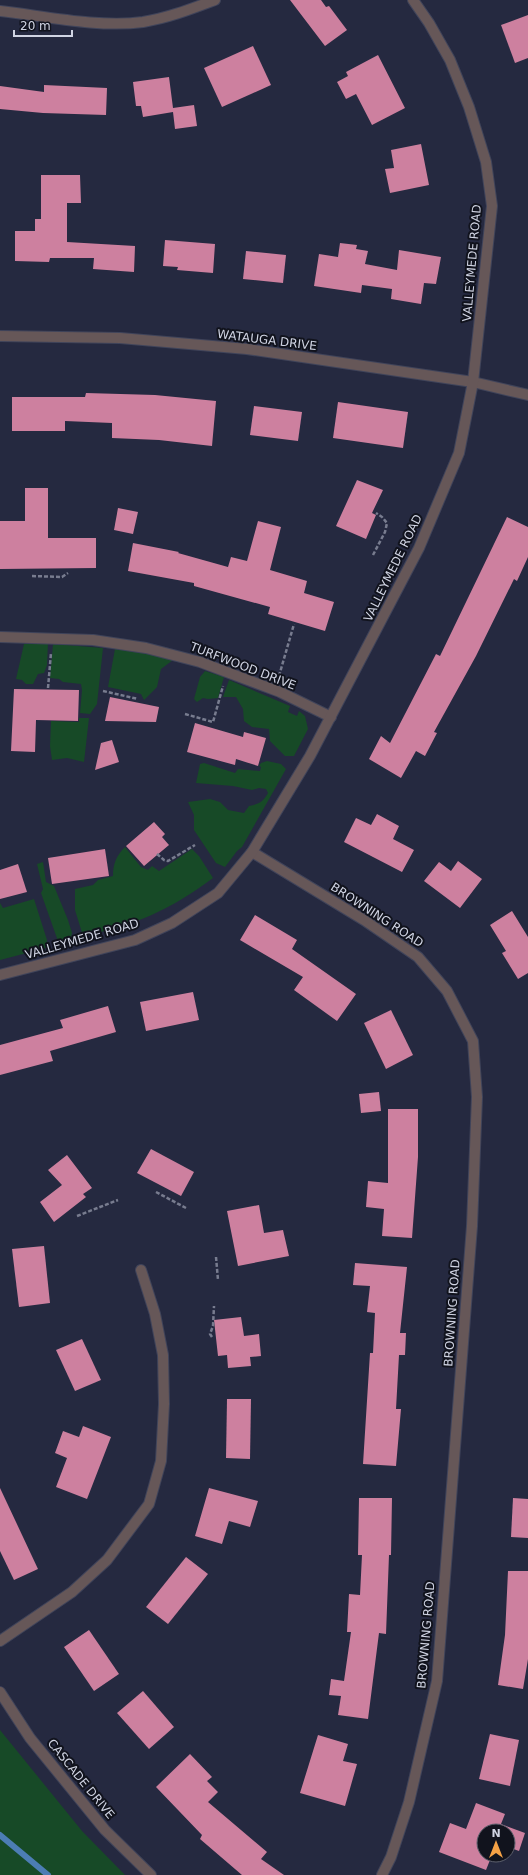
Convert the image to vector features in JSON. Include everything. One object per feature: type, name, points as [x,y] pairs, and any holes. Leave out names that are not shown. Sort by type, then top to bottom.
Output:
[{"type":"street","points":[[0,11],[105,24],[141,22],[177,15],[216,0]]},
{"type":"street","name":"VALLEYMEDE ROAD","points":[[0,975],[134,940],[172,923],[218,894],[252,852],[331,717],[419,548],[459,453],[473,382],[492,206],[486,162],[469,107],[450,60],[414,0]]},
{"type":"street","name":"WATAUGA DRIVE","points":[[0,336],[120,338],[247,349],[473,382],[528,395]]},
{"type":"street","name":"TURFWOOD DRIVE","points":[[0,637],[93,640],[146,648],[200,662],[227,672],[274,690],[331,717]]},
{"type":"street","name":"BROWNING ROAD","points":[[252,852],[364,920],[418,957],[447,991],[473,1041],[477,1097],[472,1226],[437,1681],[409,1802],[391,1857],[382,1875]]},
{"type":"street","points":[[0,1641],[72,1592],[107,1560],[149,1504],[161,1461],[164,1404],[163,1355],[154,1314],[141,1270]]},
{"type":"street","name":"CASCADE DRIVE","points":[[0,1692],[30,1738],[105,1830],[151,1875]]},
{"type":"path","points":[[373,555],[385,532],[387,523],[376,513]]},
{"type":"path","points":[[32,576],[62,577],[68,573]]},
{"type":"path","points":[[274,690],[294,624]]},
{"type":"path","points":[[48,688],[52,638]]},
{"type":"path","points":[[185,714],[213,722],[227,672]]},
{"type":"path","points":[[103,691],[138,698]]},
{"type":"path","points":[[157,854],[168,861],[195,845]]},
{"type":"path","points":[[156,1192],[186,1208]]},
{"type":"path","points":[[77,1216],[118,1200]]},
{"type":"path","points":[[216,1257],[218,1280]]},
{"type":"path","points":[[212,1337],[210,1334],[213,1326],[214,1306]]},
{"type":"green space","points":[[48,643],[47,665],[44,673],[38,674],[33,684],[26,684],[22,680],[16,679],[24,644]]},
{"type":"green space","points":[[53,644],[103,648],[97,704],[90,714],[80,713],[82,690],[81,684],[63,682],[59,679],[50,678]]},
{"type":"green space","points":[[115,649],[155,655],[173,660],[161,669],[157,687],[144,700],[141,694],[108,687]]},
{"type":"green space","points":[[205,671],[224,677],[218,698],[203,698],[197,702],[194,699],[200,677]]},
{"type":"green space","points":[[229,680],[290,706],[288,712],[297,716],[299,711],[305,716],[308,729],[294,756],[285,756],[270,741],[269,729],[252,727],[244,721],[243,709],[236,697],[223,697]]},
{"type":"green space","points":[[79,718],[89,718],[84,762],[67,758],[52,760],[50,746],[51,721],[79,722]]},
{"type":"green space","points":[[267,761],[281,764],[286,769],[242,847],[237,851],[225,867],[216,863],[194,830],[194,815],[188,802],[210,799],[220,802],[228,810],[244,813],[249,806],[262,801],[268,793],[266,789],[259,788],[252,790],[233,786],[196,783],[200,764],[204,763],[235,773],[238,769],[260,771],[261,767],[259,766],[261,763]]},
{"type":"green space","points":[[125,847],[141,867],[148,870],[152,866],[159,871],[192,849],[199,856],[213,878],[182,899],[152,915],[120,927],[83,936],[75,910],[75,889],[93,885],[98,880],[113,876],[116,860]]},
{"type":"green space","points":[[43,862],[46,882],[54,886],[72,933],[70,941],[59,944],[41,893],[43,889],[37,864]]},
{"type":"green space","points":[[34,899],[47,940],[46,948],[0,960],[0,903],[3,908]]},
{"type":"green space","points":[[0,1730],[82,1831],[125,1875],[0,1875]]},
{"type":"building","points":[[290,0],[321,0],[326,7],[329,6],[347,30],[325,46]]},
{"type":"building","points":[[528,15],[528,58],[515,63],[501,25]]},
{"type":"building","points":[[253,46],[271,85],[222,107],[204,68]]},
{"type":"building","points":[[378,55],[405,108],[372,125],[356,94],[346,99],[337,82],[348,76],[346,72]]},
{"type":"building","points":[[169,77],[173,108],[194,105],[197,126],[175,129],[173,112],[143,117],[141,106],[136,106],[133,82]]},
{"type":"building","points":[[44,85],[107,88],[106,115],[43,113],[0,109],[0,86],[44,92]]},
{"type":"building","points":[[421,144],[429,185],[390,193],[385,169],[394,168],[391,150]]},
{"type":"building","points":[[41,175],[80,175],[81,203],[67,203],[67,242],[135,246],[134,272],[93,269],[94,258],[50,258],[49,262],[15,261],[15,231],[35,231],[35,219],[41,219]]},
{"type":"building","points":[[165,240],[215,244],[213,273],[177,270],[178,267],[163,266]]},
{"type":"building","points":[[340,243],[357,245],[356,249],[368,251],[365,264],[397,270],[399,250],[441,257],[436,284],[424,283],[421,304],[391,299],[392,289],[362,285],[361,293],[314,286],[319,254],[338,257]]},
{"type":"building","points":[[246,251],[286,255],[283,283],[243,279]]},
{"type":"building","points":[[86,393],[155,395],[216,401],[212,446],[159,440],[112,438],[112,423],[65,421],[65,431],[12,431],[12,397],[85,397]]},
{"type":"building","points":[[338,402],[408,412],[403,448],[333,438]]},
{"type":"building","points":[[254,406],[302,412],[298,441],[250,435]]},
{"type":"building","points":[[357,480],[383,490],[372,513],[376,515],[366,539],[336,526]]},
{"type":"building","points":[[25,488],[48,488],[48,538],[96,538],[96,568],[0,569],[0,521],[25,521]]},
{"type":"building","points":[[118,508],[138,512],[133,534],[114,530]]},
{"type":"building","points":[[507,517],[528,527],[528,557],[517,581],[514,579],[476,656],[434,732],[437,733],[425,756],[416,751],[401,778],[369,759],[381,736],[390,743],[436,654],[440,656]]},
{"type":"building","points":[[258,521],[281,527],[270,570],[307,581],[304,593],[334,602],[325,631],[268,614],[270,607],[194,586],[194,583],[128,571],[133,543],[179,552],[178,553],[228,567],[231,557],[247,561]]},
{"type":"building","points":[[14,689],[79,690],[78,721],[36,720],[35,752],[11,751]]},
{"type":"building","points":[[110,697],[159,707],[156,722],[105,721]]},
{"type":"building","points":[[195,723],[243,737],[244,732],[266,738],[258,766],[236,759],[235,765],[187,752]]},
{"type":"building","points":[[112,740],[119,762],[95,770],[101,743]]},
{"type":"building","points":[[377,814],[399,826],[393,839],[414,850],[402,872],[344,842],[356,818],[371,825]]},
{"type":"building","points":[[154,822],[165,834],[162,837],[169,845],[144,866],[126,846]]},
{"type":"building","points":[[105,849],[109,876],[52,884],[48,858]]},
{"type":"building","points":[[458,861],[482,879],[460,908],[424,881],[439,862],[451,871]]},
{"type":"building","points":[[18,864],[27,892],[0,899],[0,870]]},
{"type":"building","points":[[512,911],[528,937],[528,973],[518,979],[502,953],[506,951],[490,925]]},
{"type":"building","points":[[255,915],[297,940],[292,949],[356,994],[337,1021],[294,990],[303,977],[240,940]]},
{"type":"building","points":[[193,992],[199,1020],[146,1031],[140,1002]]},
{"type":"building","points":[[108,1006],[116,1032],[50,1051],[53,1061],[0,1075],[0,1045],[63,1028],[60,1020]]},
{"type":"building","points":[[391,1010],[413,1055],[386,1069],[364,1023]]},
{"type":"building","points":[[379,1092],[381,1111],[361,1113],[359,1094]]},
{"type":"building","points":[[388,1109],[418,1109],[418,1157],[412,1238],[382,1236],[384,1209],[366,1207],[368,1181],[388,1183]]},
{"type":"building","points":[[151,1149],[194,1172],[181,1196],[137,1173]]},
{"type":"building","points":[[67,1155],[92,1188],[83,1194],[86,1197],[54,1222],[40,1202],[62,1185],[48,1170]]},
{"type":"building","points":[[259,1205],[264,1233],[283,1230],[289,1256],[238,1266],[227,1211]]},
{"type":"building","points":[[44,1246],[50,1303],[19,1307],[12,1249]]},
{"type":"building","points":[[355,1263],[407,1267],[400,1333],[406,1333],[405,1355],[399,1355],[396,1409],[401,1409],[396,1466],[363,1464],[370,1353],[373,1353],[375,1313],[367,1312],[370,1286],[353,1285]]},
{"type":"building","points":[[241,1317],[244,1336],[259,1334],[261,1356],[250,1357],[251,1366],[228,1368],[227,1355],[218,1356],[214,1320]]},
{"type":"building","points":[[82,1339],[101,1380],[75,1391],[56,1350]]},
{"type":"building","points":[[227,1399],[251,1399],[250,1459],[226,1458]]},
{"type":"building","points":[[83,1426],[111,1437],[87,1499],[56,1487],[67,1458],[55,1453],[63,1431],[79,1437]]},
{"type":"building","points":[[0,1488],[38,1569],[14,1580],[0,1551]]},
{"type":"building","points":[[209,1488],[258,1501],[250,1527],[229,1521],[222,1544],[195,1536]]},
{"type":"building","points":[[359,1498],[392,1498],[391,1555],[389,1555],[386,1634],[379,1633],[368,1719],[338,1715],[341,1696],[329,1695],[331,1679],[344,1681],[351,1632],[347,1632],[349,1594],[360,1595],[362,1555],[358,1555]]},
{"type":"building","points":[[513,1498],[528,1499],[528,1538],[511,1537]]},
{"type":"building","points":[[186,1557],[208,1574],[168,1624],[146,1607]]},
{"type":"building","points":[[508,1571],[528,1571],[528,1659],[523,1689],[498,1685],[505,1635]]},
{"type":"building","points":[[89,1630],[119,1674],[94,1691],[64,1647]]},
{"type":"building","points":[[143,1691],[174,1727],[149,1749],[117,1713]]},
{"type":"building","points":[[490,1734],[519,1740],[510,1786],[479,1779]]},
{"type":"building","points":[[318,1735],[348,1744],[343,1761],[357,1764],[345,1806],[300,1793]]},
{"type":"building","points":[[190,1754],[212,1777],[207,1781],[218,1792],[208,1802],[267,1852],[261,1859],[284,1875],[242,1875],[200,1839],[202,1835],[156,1787]]},
{"type":"building","points":[[476,1803],[505,1814],[501,1823],[476,1823],[476,1863],[489,1863],[486,1870],[439,1852],[450,1823],[466,1829]]},
{"type":"building","points":[[516,1830],[525,1833],[519,1851],[516,1850]]},
{"type":"waterway","points":[[0,1835],[48,1875]]}]
